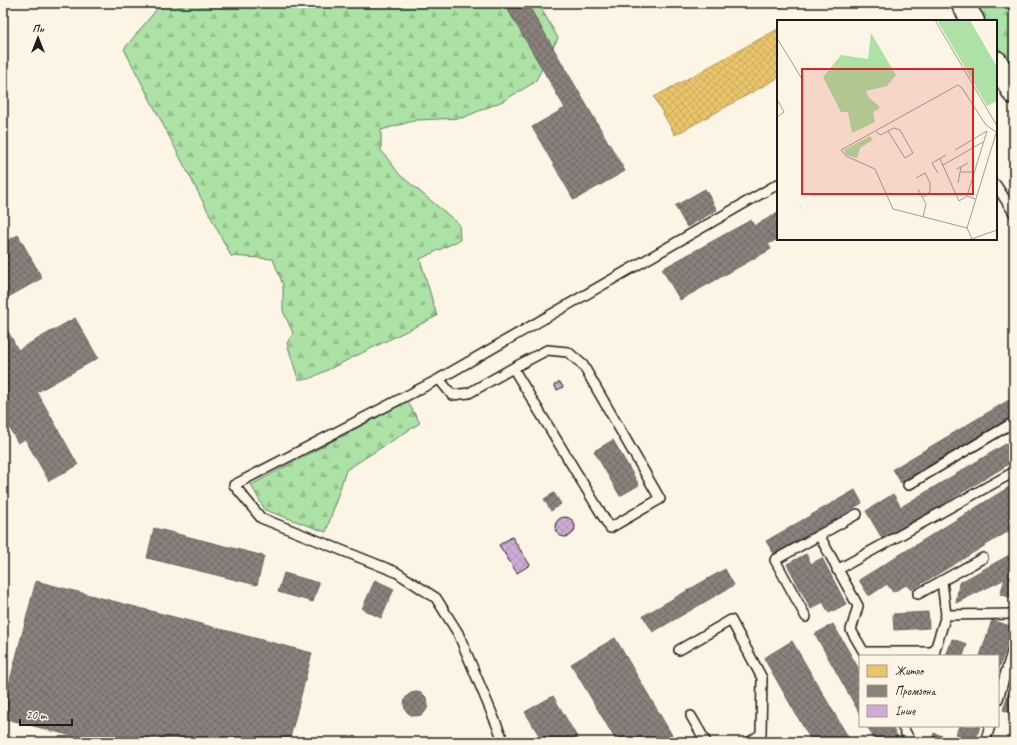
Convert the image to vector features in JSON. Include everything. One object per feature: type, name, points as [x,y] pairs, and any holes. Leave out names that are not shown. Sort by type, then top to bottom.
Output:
[{"type":"street","points":[[962,3],[971,20]]},
{"type":"street","points":[[997,64],[1014,93]]},
{"type":"lane","points":[[504,742],[458,633],[436,598],[396,572],[261,518],[234,485],[440,378],[777,185]]},
{"type":"lane","points":[[997,187],[1014,213]]},
{"type":"lane","points":[[440,378],[452,395],[469,393],[513,368],[547,350],[568,352],[584,366],[660,499],[610,528],[513,368]]},
{"type":"lane","points":[[908,485],[1014,422]]},
{"type":"lane","points":[[837,570],[1014,472]]},
{"type":"lane","points":[[806,617],[775,560],[857,514]]},
{"type":"lane","points":[[819,535],[858,606],[851,630],[865,654],[934,654],[946,615],[942,581]]},
{"type":"lane","points":[[918,594],[983,558]]},
{"type":"lane","points":[[946,615],[1014,614]]},
{"type":"lane","points":[[679,650],[731,620],[762,678],[761,734],[750,742]]},
{"type":"lane","points":[[999,697],[1014,646]]},
{"type":"lane","points":[[691,716],[706,742]]},
{"type":"lane","points":[[903,727],[911,742]]},
{"type":"lane","points":[[985,742],[990,727]]},
{"type":"green space","points":[[162,3],[538,3],[558,38],[535,82],[503,101],[462,118],[417,120],[381,130],[381,150],[400,175],[459,224],[460,240],[420,259],[437,316],[309,379],[298,379],[287,343],[293,333],[283,311],[283,285],[273,259],[231,256],[124,49]]},
{"type":"green space","points":[[973,3],[1014,3],[1014,73],[997,45],[997,20],[982,20]]},
{"type":"green space","points":[[407,401],[420,423],[346,470],[326,532],[265,510],[251,485]]},
{"type":"building: Житло","points":[[775,3],[790,3],[779,9]]},
{"type":"building: Житло","points":[[777,30],[777,79],[675,135],[654,97]]},
{"type":"building: Промзона","points":[[504,3],[527,3],[625,171],[574,200],[532,127],[565,108]]},
{"type":"building: Промзона","points":[[705,189],[717,210],[687,227],[675,206]]},
{"type":"building: Промзона","points":[[777,214],[777,240],[768,244],[771,249],[680,300],[662,269],[751,220],[754,226]]},
{"type":"building: Промзона","points":[[18,235],[42,278],[3,300],[3,243]]},
{"type":"building: Промзона","points":[[75,318],[98,358],[37,392],[78,465],[49,481],[25,439],[18,443],[3,417],[3,322],[18,350]]},
{"type":"building: Промзона","points":[[1014,397],[1014,416],[901,483],[893,469]]},
{"type":"building: Промзона","points":[[1014,439],[1014,461],[883,540],[866,511],[893,494],[901,507]]},
{"type":"building: Промзона","points":[[613,440],[639,485],[620,496],[594,451]]},
{"type":"building: Промзона","points":[[1014,484],[1014,528],[911,590],[906,585],[893,592],[887,584],[869,596],[859,580]]},
{"type":"building: Промзона","points":[[855,490],[862,503],[774,554],[766,541]]},
{"type":"building: Промзона","points":[[554,493],[561,504],[551,511],[544,499]]},
{"type":"building: Промзона","points":[[154,528],[264,556],[257,585],[147,558]]},
{"type":"building: Промзона","points":[[1014,550],[1014,599],[1000,594],[1005,579],[956,603],[959,583],[1013,553]]},
{"type":"building: Промзона","points":[[806,554],[811,564],[822,558],[846,604],[829,613],[823,602],[811,609],[787,564]]},
{"type":"building: Промзона","points":[[725,569],[734,585],[653,632],[643,616]]},
{"type":"building: Промзона","points":[[284,573],[319,583],[313,602],[278,592]]},
{"type":"building: Промзона","points":[[375,580],[394,589],[381,618],[362,609]]},
{"type":"building: Промзона","points":[[36,581],[312,653],[289,742],[95,742],[3,718],[3,707]]},
{"type":"building: Промзона","points":[[928,612],[929,628],[894,630],[893,614]]},
{"type":"building: Промзона","points":[[992,620],[1013,627],[999,668],[999,655],[980,655]]},
{"type":"building: Промзона","points":[[833,624],[859,669],[859,712],[815,634]]},
{"type":"building: Промзона","points":[[615,638],[676,742],[617,742],[571,664]]},
{"type":"building: Промзона","points":[[952,639],[967,644],[963,655],[946,655]]},
{"type":"building: Промзона","points":[[792,641],[851,742],[812,742],[764,658]]},
{"type":"building: Промзона","points":[[1014,674],[1014,714],[1003,710]]},
{"type":"building: Промзона","points":[[416,692],[421,693],[427,699],[427,709],[421,715],[416,716],[411,715],[405,709],[404,704],[405,699],[411,693]]},
{"type":"building: Промзона","points":[[553,696],[580,742],[543,742],[525,712]]},
{"type":"building: Промзона","points":[[868,727],[892,727],[901,742],[876,742]]},
{"type":"building: Промзона","points":[[959,727],[980,727],[975,742],[931,742],[934,733],[954,740]]},
{"type":"building: Інше","points":[[560,382],[563,387],[557,390],[554,385]]},
{"type":"building: Інше","points":[[565,517],[572,520],[575,527],[572,534],[565,537],[558,534],[555,527],[558,520]]},
{"type":"building: Інше","points":[[512,537],[530,565],[517,573],[499,545]]}]
